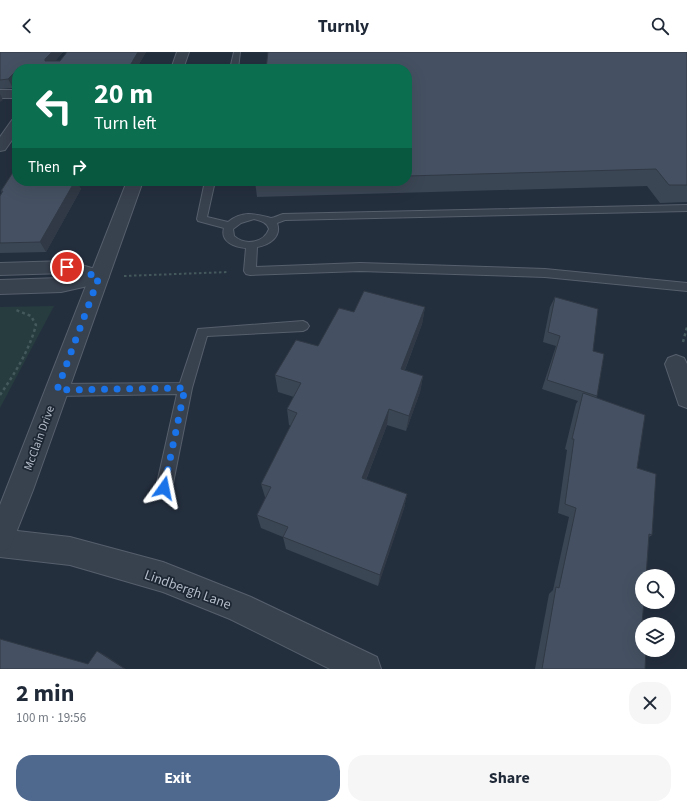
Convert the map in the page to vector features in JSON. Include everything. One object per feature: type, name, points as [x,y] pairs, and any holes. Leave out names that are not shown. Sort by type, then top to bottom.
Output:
[{"type":"street","points":[[178,64],[183,52]]},
{"type":"street","points":[[0,94],[12,94]]},
{"type":"street","points":[[0,147],[12,130]]},
{"type":"street","name":"McClain Drive","points":[[0,538],[20,490],[133,186]]},
{"type":"street","points":[[0,269],[67,267],[99,277]]},
{"type":"street","points":[[0,287],[61,285],[99,277]]},
{"type":"street","points":[[676,364],[687,398]]},
{"type":"street","name":"Lindbergh Lane","points":[[0,543],[70,551],[163,577],[240,608],[365,669]]},
{"type":"lane","points":[[235,64],[237,52]]},
{"type":"lane","points":[[209,186],[202,219],[230,226]]},
{"type":"lane","points":[[272,222],[283,217],[687,208]]},
{"type":"lane","points":[[254,216],[261,217],[272,222],[274,232],[272,236],[260,244],[252,245],[236,243],[228,235],[230,226],[240,219],[254,216]]},
{"type":"lane","points":[[252,245],[250,271],[360,267],[545,273],[687,287]]},
{"type":"lane","points":[[164,488],[185,388],[202,332],[303,326]]},
{"type":"lane","points":[[57,390],[185,388]]},
{"type":"path","points":[[99,277],[250,271]]},
{"type":"path","points":[[0,395],[13,376],[34,335],[36,325],[31,316],[15,310]]},
{"type":"green space","points":[[54,306],[0,408],[0,307]]},
{"type":"building","points":[[0,52],[52,52],[45,59],[45,61],[60,61],[67,52],[138,52],[131,64],[12,64],[12,75],[8,79],[0,80]]},
{"type":"building","points":[[268,52],[687,52],[687,185],[669,185],[656,169],[412,176],[412,64],[267,64]]},
{"type":"building","points":[[12,174],[12,186],[72,186],[40,242],[0,243],[0,196],[3,191],[1,191]]},
{"type":"building","points":[[364,291],[425,307],[401,369],[423,376],[409,416],[389,409],[362,478],[407,494],[380,575],[283,537],[288,527],[257,515],[271,487],[261,484],[297,413],[287,409],[301,383],[275,375],[296,340],[318,346],[339,308],[354,312]]},
{"type":"building","points":[[555,297],[598,309],[593,351],[604,354],[597,396],[547,380],[560,336],[548,332]]},
{"type":"building","points":[[583,393],[645,415],[637,468],[656,474],[652,535],[649,534],[646,569],[635,569],[635,609],[643,609],[643,617],[635,617],[635,657],[646,657],[645,669],[542,669],[556,587],[559,588],[576,508],[565,504],[574,439],[572,439]]},
{"type":"building","points":[[0,639],[88,664],[97,651],[125,669],[0,669]]},
{"type":"route","points":[[67,267],[99,277],[57,390],[185,388],[164,488]]}]
